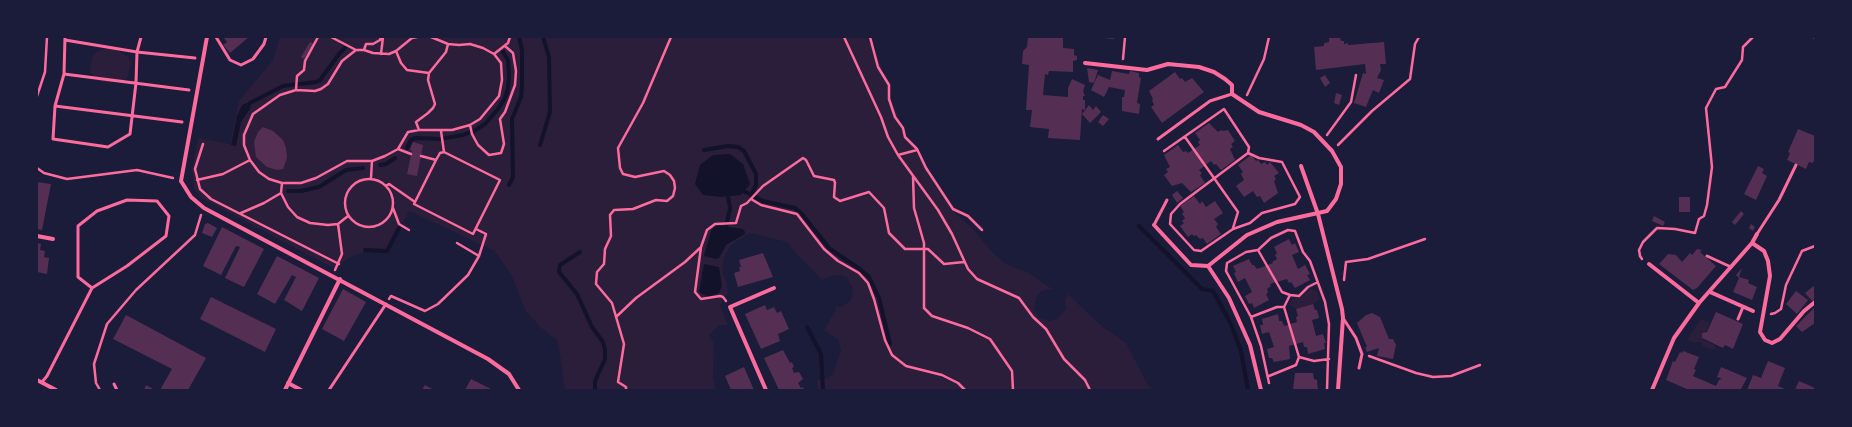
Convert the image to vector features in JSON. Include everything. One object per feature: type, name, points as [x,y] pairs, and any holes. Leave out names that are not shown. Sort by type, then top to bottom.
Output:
[{"type":"street","points":[[207,37],[181,181],[191,197],[204,208],[488,359],[509,374],[519,390]]},
{"type":"street","points":[[1085,63],[1147,70],[1168,64],[1199,67],[1214,72],[1225,78],[1232,85],[1232,94],[1258,112],[1301,125],[1314,132],[1332,151],[1341,167],[1341,184],[1336,199],[1327,211],[1277,222],[1247,235],[1208,266],[1191,265],[1154,225]]},
{"type":"street","points":[[1301,166],[1318,214],[1343,318],[1338,390]]},
{"type":"street","points":[[1652,390],[1674,338],[1699,303],[1752,243],[1757,234]]},
{"type":"street","points":[[37,236],[53,239]]},
{"type":"street","points":[[1752,243],[1764,251],[1768,261],[1770,276],[1760,332],[1765,340],[1772,343],[1780,339],[1804,311],[1815,302]]},
{"type":"street","points":[[1649,264],[1699,303]]},
{"type":"street","points":[[1208,266],[1229,298],[1250,345],[1261,390]]},
{"type":"street","points":[[285,390],[340,279]]},
{"type":"street","points":[[766,390],[730,307],[774,288]]},
{"type":"street","points":[[1710,292],[1753,311]]},
{"type":"street","points":[[37,380],[56,390]]},
{"type":"street","points":[[288,383],[301,390]]},
{"type":"lane","points":[[141,37],[137,52],[136,83],[130,134],[108,147],[53,139],[55,106],[64,74],[65,39],[137,52],[195,58]]},
{"type":"lane","points":[[216,37],[230,60],[240,65],[253,59],[264,44],[266,37]]},
{"type":"lane","points":[[64,74],[189,90]]},
{"type":"lane","points":[[1158,139],[1210,101],[1232,94]]},
{"type":"lane","points":[[55,106],[182,122]]},
{"type":"lane","points":[[1757,234],[1779,200],[1796,165]]},
{"type":"lane","points":[[42,382],[47,376],[92,288],[127,266],[166,236],[169,216],[157,200],[127,200],[98,211],[78,226],[78,277],[92,288]]},
{"type":"lane","points":[[1154,225],[1167,200]]},
{"type":"lane","points":[[1707,256],[1731,267]]},
{"type":"lane","points":[[329,390],[386,304]]},
{"type":"lane","points":[[1738,320],[1744,307]]},
{"type":"lane","points":[[1343,318],[1356,338],[1362,354],[1360,368]]},
{"type":"lane","points":[[114,384],[117,390]]},
{"type":"path","points":[[37,96],[45,72],[47,37]]},
{"type":"path","points":[[296,90],[297,76],[304,70],[305,61],[318,37]]},
{"type":"path","points":[[331,37],[356,50],[364,50],[373,54],[389,54],[396,51],[412,38],[417,37]]},
{"type":"path","points":[[364,50],[366,44],[373,44],[382,37]]},
{"type":"path","points":[[381,54],[382,37]]},
{"type":"path","points":[[356,50],[342,61],[328,84],[321,89],[315,91],[296,90],[280,95],[253,114],[244,135],[244,145],[250,160],[259,172],[269,179],[282,183],[301,183],[316,178],[347,161],[372,161],[385,156],[398,149],[408,132],[419,130],[452,130],[470,125],[480,119],[499,96],[502,80],[501,63],[494,54],[483,48],[470,44],[459,46],[448,44],[436,37],[431,37]]},
{"type":"path","points":[[494,54],[505,46],[510,37]]},
{"type":"path","points":[[626,390],[626,387],[618,382],[624,344],[612,303],[596,284],[597,272],[604,264],[605,249],[610,236],[610,215],[614,210],[633,209],[656,200],[667,201],[673,196],[675,188],[670,175],[664,171],[635,177],[623,174],[620,168],[618,148],[643,104],[671,37]]},
{"type":"path","points":[[844,37],[881,117],[888,137],[898,155],[952,234],[968,269],[977,279],[1019,298],[1033,316],[1046,329],[1064,358],[1085,380],[1090,390]]},
{"type":"path","points":[[870,37],[878,67],[889,85],[889,99],[895,117],[903,128],[905,137],[917,150],[926,168],[953,209],[968,216],[982,230]]},
{"type":"path","points":[[1122,68],[1125,37]]},
{"type":"path","points":[[1244,103],[1264,59],[1269,37]]},
{"type":"path","points":[[1332,151],[1372,111],[1410,79],[1415,44],[1419,37]]},
{"type":"path","points":[[1649,264],[1640,256],[1639,250],[1643,242],[1650,234],[1658,228],[1695,232],[1699,219],[1704,216],[1712,167],[1706,108],[1716,89],[1724,87],[1742,60],[1743,47],[1753,37]]},
{"type":"path","points":[[419,130],[416,122],[434,108],[435,104],[428,80],[429,74],[446,52],[448,44]]},
{"type":"path","points":[[470,125],[472,134],[478,145],[489,155],[501,153],[504,144],[500,119],[505,112],[515,85],[516,71],[513,53],[505,46]]},
{"type":"path","points":[[396,51],[401,63],[407,70],[429,74]]},
{"type":"path","points":[[1323,140],[1351,102],[1356,75]]},
{"type":"path","points":[[1164,151],[1224,108],[1249,147],[1248,153],[1180,204],[1171,214],[1170,224],[1194,250],[1201,251],[1233,229],[1250,223],[1262,213],[1295,204],[1300,197],[1282,162],[1259,158],[1248,153]]},
{"type":"path","points":[[441,131],[444,152]]},
{"type":"path","points":[[1185,137],[1238,212],[1233,229]]},
{"type":"path","points":[[203,144],[195,169],[200,189],[211,198],[339,264],[342,254],[338,224]]},
{"type":"path","points":[[398,149],[411,154]]},
{"type":"path","points":[[898,155],[917,150]]},
{"type":"path","points":[[415,202],[440,153],[444,152]]},
{"type":"path","points":[[386,186],[389,184],[415,202],[414,204],[474,234],[500,180],[444,152]]},
{"type":"path","points":[[421,156],[436,160]]},
{"type":"path","points":[[730,307],[723,297],[720,296],[700,299],[695,292],[700,247],[707,230],[715,224],[730,225],[736,223],[741,206],[751,199],[763,186],[803,158],[806,160],[814,176],[834,180],[834,197],[840,201],[869,192],[884,208],[889,233],[905,249],[928,249],[944,264],[964,262]]},
{"type":"path","points":[[197,180],[223,174],[250,160]]},
{"type":"path","points":[[371,178],[372,161]]},
{"type":"path","points":[[37,168],[44,173],[67,179],[137,170],[166,176],[181,181]]},
{"type":"path","points":[[913,175],[914,208],[924,243],[926,294],[924,308],[932,316],[968,328],[990,339],[1012,371],[1013,390]]},
{"type":"path","points":[[393,208],[385,221],[363,227],[356,224],[348,216],[345,209],[345,199],[348,192],[362,180],[371,178],[379,181],[386,186],[392,196],[393,208],[399,224],[409,230]]},
{"type":"path","points":[[282,183],[281,193],[288,207],[297,216],[310,223],[328,225],[338,224],[348,216]]},
{"type":"path","points":[[240,214],[264,204],[281,193]]},
{"type":"path","points":[[751,199],[761,205],[797,214],[824,249],[838,261],[859,274],[868,283],[885,340],[892,355],[906,366],[942,375],[958,383],[966,390]]},
{"type":"path","points":[[100,390],[96,383],[94,364],[107,324],[136,290],[195,235],[198,222],[204,208]]},
{"type":"path","points":[[386,304],[391,296],[425,311],[438,304],[468,275],[479,256],[486,234],[476,229]]},
{"type":"path","points":[[1270,390],[1261,346],[1251,317],[1226,271],[1227,263],[1246,252],[1258,250],[1271,238],[1288,230],[1295,231],[1303,252],[1310,261],[1325,302],[1329,324],[1327,390]]},
{"type":"path","points":[[1344,285],[1346,262],[1368,259],[1426,239]]},
{"type":"path","points":[[457,243],[479,256]]},
{"type":"path","points":[[1764,314],[1775,314],[1780,309],[1786,286],[1802,251],[1815,246]]},
{"type":"path","points":[[616,317],[636,298],[685,262],[700,247]]},
{"type":"path","points":[[1258,250],[1282,292],[1299,296],[1308,287],[1318,282]]},
{"type":"path","points":[[1268,376],[1296,365],[1299,357],[1284,307],[1290,295]]},
{"type":"path","points":[[1251,317],[1276,307],[1284,307]]},
{"type":"path","points":[[1362,354],[1374,356],[1416,373],[1432,377],[1451,376],[1480,364]]},
{"type":"path","points":[[1299,357],[1314,361],[1329,359]]},
{"type":"shaded area","points":[[280,37],[869,37],[880,63],[894,107],[907,137],[954,212],[972,228],[992,252],[1006,264],[1029,273],[1052,289],[1041,291],[1036,298],[1034,308],[1039,317],[1049,321],[1057,319],[1066,309],[1065,300],[1068,294],[1098,323],[1126,343],[1147,383],[1153,390],[818,390],[817,380],[828,378],[833,374],[841,350],[838,339],[824,330],[836,310],[835,306],[841,307],[850,301],[853,292],[852,287],[847,278],[842,275],[834,275],[822,280],[787,242],[750,233],[732,244],[724,257],[722,272],[727,284],[728,294],[723,297],[720,306],[728,325],[719,325],[709,335],[714,344],[713,377],[716,390],[565,390],[558,341],[540,327],[525,310],[512,276],[495,251],[409,211],[387,252],[371,250],[358,254],[347,259],[335,269],[201,198],[194,188],[192,170],[198,138],[230,144],[239,101],[273,60]]},
{"type":"shaded area","points":[[107,48],[113,48],[128,57],[131,63],[128,76],[125,80],[108,83],[98,81],[90,72],[92,57],[96,52]]},
{"type":"shaded area","points":[[249,102],[251,105],[250,109],[241,122],[236,146],[231,145],[237,116],[242,105]]},
{"type":"shaded area","points":[[730,154],[743,164],[750,184],[741,195],[721,197],[703,195],[695,184],[700,165],[713,155]]},
{"type":"shaded area","points":[[716,225],[743,229],[745,234],[726,245],[719,258],[716,259],[704,256],[711,231]]},
{"type":"shaded area","points":[[704,264],[719,267],[722,286],[719,293],[708,297],[699,292]]},
{"type":"shaded area","points":[[1310,289],[1317,291],[1320,298],[1319,300],[1313,304],[1296,309],[1291,306],[1290,304],[1292,299],[1301,297]]},
{"type":"shaded area","points":[[1701,319],[1710,323],[1707,331],[1702,333],[1702,338],[1703,340],[1716,346],[1715,349],[1712,350],[1703,346],[1701,342],[1687,340]]},
{"type":"building","points":[[223,37],[249,37],[230,53],[223,45],[227,42]]},
{"type":"building","points":[[1028,37],[1063,38],[1063,48],[1074,49],[1074,55],[1077,56],[1077,60],[1073,61],[1073,72],[1049,71],[1048,75],[1045,74],[1043,95],[1068,97],[1068,88],[1072,79],[1085,85],[1083,91],[1085,96],[1083,96],[1083,100],[1085,100],[1085,110],[1082,109],[1080,140],[1048,138],[1049,129],[1030,127],[1032,110],[1026,110],[1029,65],[1022,64],[1023,51],[1027,47]]},
{"type":"building","points":[[1114,37],[1114,39],[1103,38]]},
{"type":"building","points":[[1340,37],[1341,41],[1344,41],[1344,44],[1348,43],[1348,45],[1384,42],[1386,64],[1380,64],[1381,70],[1377,78],[1384,80],[1379,93],[1373,90],[1366,107],[1354,103],[1363,73],[1366,74],[1365,64],[1316,70],[1314,47],[1324,46],[1324,43],[1329,42],[1329,38]]},
{"type":"building","points":[[310,42],[314,44],[304,59],[301,57]]},
{"type":"building","points":[[1087,68],[1098,70],[1094,83],[1089,82]]},
{"type":"building","points":[[1112,71],[1129,74],[1130,71],[1139,73],[1139,77],[1141,78],[1137,103],[1140,104],[1139,114],[1122,111],[1122,97],[1124,97],[1125,90],[1109,87],[1104,97],[1091,90],[1098,75],[1110,80]]},
{"type":"building","points":[[1175,72],[1180,79],[1182,78],[1185,82],[1192,78],[1204,92],[1162,123],[1151,107],[1154,105],[1149,91]]},
{"type":"building","points":[[1325,75],[1330,83],[1325,87],[1320,78]]},
{"type":"building","points":[[1336,93],[1342,95],[1339,105],[1334,103]]},
{"type":"building","points":[[1089,105],[1093,110],[1096,106],[1101,112],[1090,123],[1082,114]]},
{"type":"building","points":[[1103,115],[1109,119],[1103,126],[1098,122]]},
{"type":"building","points":[[1209,123],[1218,132],[1221,130],[1228,130],[1235,141],[1231,144],[1233,147],[1230,149],[1235,160],[1221,170],[1211,161],[1199,170],[1202,173],[1200,175],[1205,183],[1191,192],[1182,183],[1172,186],[1164,175],[1168,172],[1166,169],[1170,167],[1164,155],[1178,145],[1183,152],[1186,151],[1188,153],[1200,145],[1198,142],[1200,140],[1195,133]]},
{"type":"building","points":[[263,127],[273,131],[283,140],[287,158],[283,169],[277,170],[267,167],[256,157],[254,142],[258,132]]},
{"type":"building","points":[[1798,129],[1815,136],[1815,158],[1813,163],[1809,162],[1806,169],[1787,160],[1790,153],[1788,152]]},
{"type":"building","points":[[413,142],[423,145],[417,176],[407,174],[412,151],[410,150]]},
{"type":"building","points":[[1251,155],[1261,164],[1265,162],[1267,165],[1270,162],[1279,173],[1274,176],[1276,179],[1274,181],[1278,193],[1264,203],[1260,196],[1257,197],[1253,191],[1244,197],[1236,186],[1244,180],[1241,174],[1243,172],[1238,165]]},
{"type":"building","points":[[1758,166],[1764,169],[1762,173],[1767,176],[1756,200],[1744,194]]},
{"type":"building","points":[[37,182],[51,184],[42,230],[37,229]]},
{"type":"building","points":[[1177,191],[1183,198],[1177,203],[1172,195]]},
{"type":"building","points":[[1194,196],[1200,204],[1202,201],[1206,207],[1215,201],[1223,213],[1214,219],[1218,224],[1216,227],[1221,234],[1207,244],[1203,238],[1200,239],[1196,235],[1194,236],[1192,234],[1188,237],[1180,226],[1184,223],[1182,221],[1185,218],[1182,214],[1184,212],[1180,206]]},
{"type":"building","points":[[1679,197],[1690,197],[1690,212],[1679,212]]},
{"type":"building","points":[[1741,211],[1744,214],[1735,225],[1732,222]]},
{"type":"building","points":[[1654,216],[1665,222],[1663,226],[1652,221]]},
{"type":"building","points":[[208,223],[217,228],[212,237],[202,233],[205,224]]},
{"type":"building","points":[[1751,224],[1755,227],[1753,231],[1749,228]]},
{"type":"building","points":[[222,227],[264,249],[244,287],[225,278],[240,247],[236,246],[221,275],[203,266]]},
{"type":"building","points":[[1289,239],[1292,245],[1295,243],[1299,252],[1292,255],[1298,269],[1305,265],[1310,274],[1307,275],[1310,280],[1295,288],[1287,279],[1270,284],[1271,286],[1267,289],[1268,293],[1266,294],[1269,300],[1254,308],[1252,303],[1249,304],[1245,296],[1252,292],[1245,278],[1238,282],[1233,266],[1249,259],[1252,265],[1254,265],[1257,269],[1273,263],[1272,262],[1277,259],[1275,255],[1277,253],[1274,247]]},
{"type":"building","points":[[37,243],[41,244],[40,250],[45,251],[44,257],[49,258],[47,274],[37,272]]},
{"type":"building","points":[[1697,249],[1702,250],[1700,252],[1716,266],[1697,288],[1693,290],[1659,264],[1668,254],[1676,255],[1682,262],[1690,253],[1692,255]]},
{"type":"building","points":[[763,253],[773,277],[738,287],[734,273],[740,271],[739,267],[741,267],[739,260]]},
{"type":"building","points":[[277,256],[319,278],[302,311],[284,300],[296,277],[292,275],[275,304],[257,294]]},
{"type":"building","points":[[1742,268],[1739,277],[1749,280],[1748,283],[1757,287],[1752,300],[1733,292],[1739,278],[1736,275]]},
{"type":"building","points":[[1815,285],[1815,299],[1812,301],[1805,293]]},
{"type":"building","points":[[343,289],[366,302],[344,341],[322,329]]},
{"type":"building","points":[[1796,291],[1808,300],[1797,314],[1786,304]]},
{"type":"building","points":[[211,297],[276,329],[265,352],[200,319]]},
{"type":"building","points":[[1313,304],[1315,310],[1317,310],[1319,318],[1312,320],[1316,336],[1323,334],[1326,343],[1324,343],[1325,349],[1308,354],[1307,347],[1304,347],[1303,342],[1289,346],[1290,359],[1274,362],[1272,358],[1269,358],[1267,349],[1274,347],[1269,332],[1262,334],[1260,325],[1263,325],[1262,319],[1278,314],[1279,321],[1282,321],[1284,326],[1297,322],[1296,317],[1298,316],[1296,309]]},
{"type":"building","points":[[765,305],[767,310],[774,307],[777,313],[781,311],[789,329],[778,334],[780,341],[761,349],[745,314]]},
{"type":"building","points":[[1815,307],[1815,323],[1802,332],[1796,326]]},
{"type":"building","points":[[1716,312],[1743,324],[1733,349],[1725,345],[1723,348],[1702,338],[1702,333],[1707,332]]},
{"type":"building","points":[[1372,313],[1380,317],[1389,339],[1393,339],[1396,345],[1393,359],[1377,356],[1379,348],[1367,352],[1365,347],[1367,347],[1357,323],[1366,315]]},
{"type":"building","points":[[126,315],[206,358],[188,390],[160,390],[172,369],[113,339]]},
{"type":"building","points":[[783,350],[790,363],[792,362],[794,373],[799,372],[803,379],[798,383],[804,390],[779,390],[764,358]]},
{"type":"building","points":[[1683,351],[1699,357],[1693,376],[1716,386],[1719,380],[1722,379],[1717,377],[1721,367],[1747,378],[1741,389],[1689,390],[1666,380],[1673,361],[1675,362],[1680,352],[1682,353]]},
{"type":"building","points":[[1768,361],[1785,368],[1778,386],[1787,390],[1747,390],[1753,375],[1761,378]]},
{"type":"building","points":[[744,367],[754,390],[731,390],[725,376]]},
{"type":"building","points":[[1295,373],[1313,373],[1314,379],[1317,380],[1318,390],[1293,390]]},
{"type":"building","points":[[471,379],[493,390],[465,390]]},
{"type":"building","points":[[1799,381],[1815,388],[1815,390],[1795,390]]},
{"type":"building","points":[[146,385],[155,390],[144,390]]},
{"type":"building","points":[[425,385],[434,390],[422,390]]},
{"type":"waterway","points":[[509,185],[513,177],[512,119],[521,97],[522,86],[522,50],[519,37]]},
{"type":"waterway","points":[[540,145],[550,112],[549,57],[543,37]]},
{"type":"waterway","points":[[250,103],[283,86],[316,82],[320,80],[345,48]]},
{"type":"waterway","points":[[407,148],[411,140],[415,138],[440,139],[463,135],[476,130],[486,123],[498,109],[505,98],[508,89],[508,60],[503,52]]},
{"type":"waterway","points":[[704,150],[728,146],[738,147],[744,151],[756,174],[756,185],[751,195],[744,191]]},
{"type":"waterway","points":[[380,165],[386,164],[395,158]]},
{"type":"waterway","points":[[288,191],[301,191],[319,187],[346,170],[363,168]]},
{"type":"waterway","points":[[751,195],[763,201],[795,208],[802,214],[830,249],[860,269],[869,277],[879,298],[890,344]]},
{"type":"waterway","points":[[726,227],[730,208],[728,196]]},
{"type":"waterway","points":[[1139,226],[1202,289],[1213,291],[1231,324],[1241,351],[1248,390]]},
{"type":"waterway","points":[[365,250],[387,251],[399,228]]},
{"type":"waterway","points":[[580,252],[560,265],[559,272],[577,294],[592,327],[603,342],[605,359],[595,381],[595,390]]},
{"type":"waterway","points":[[807,327],[821,354],[823,390]]}]
